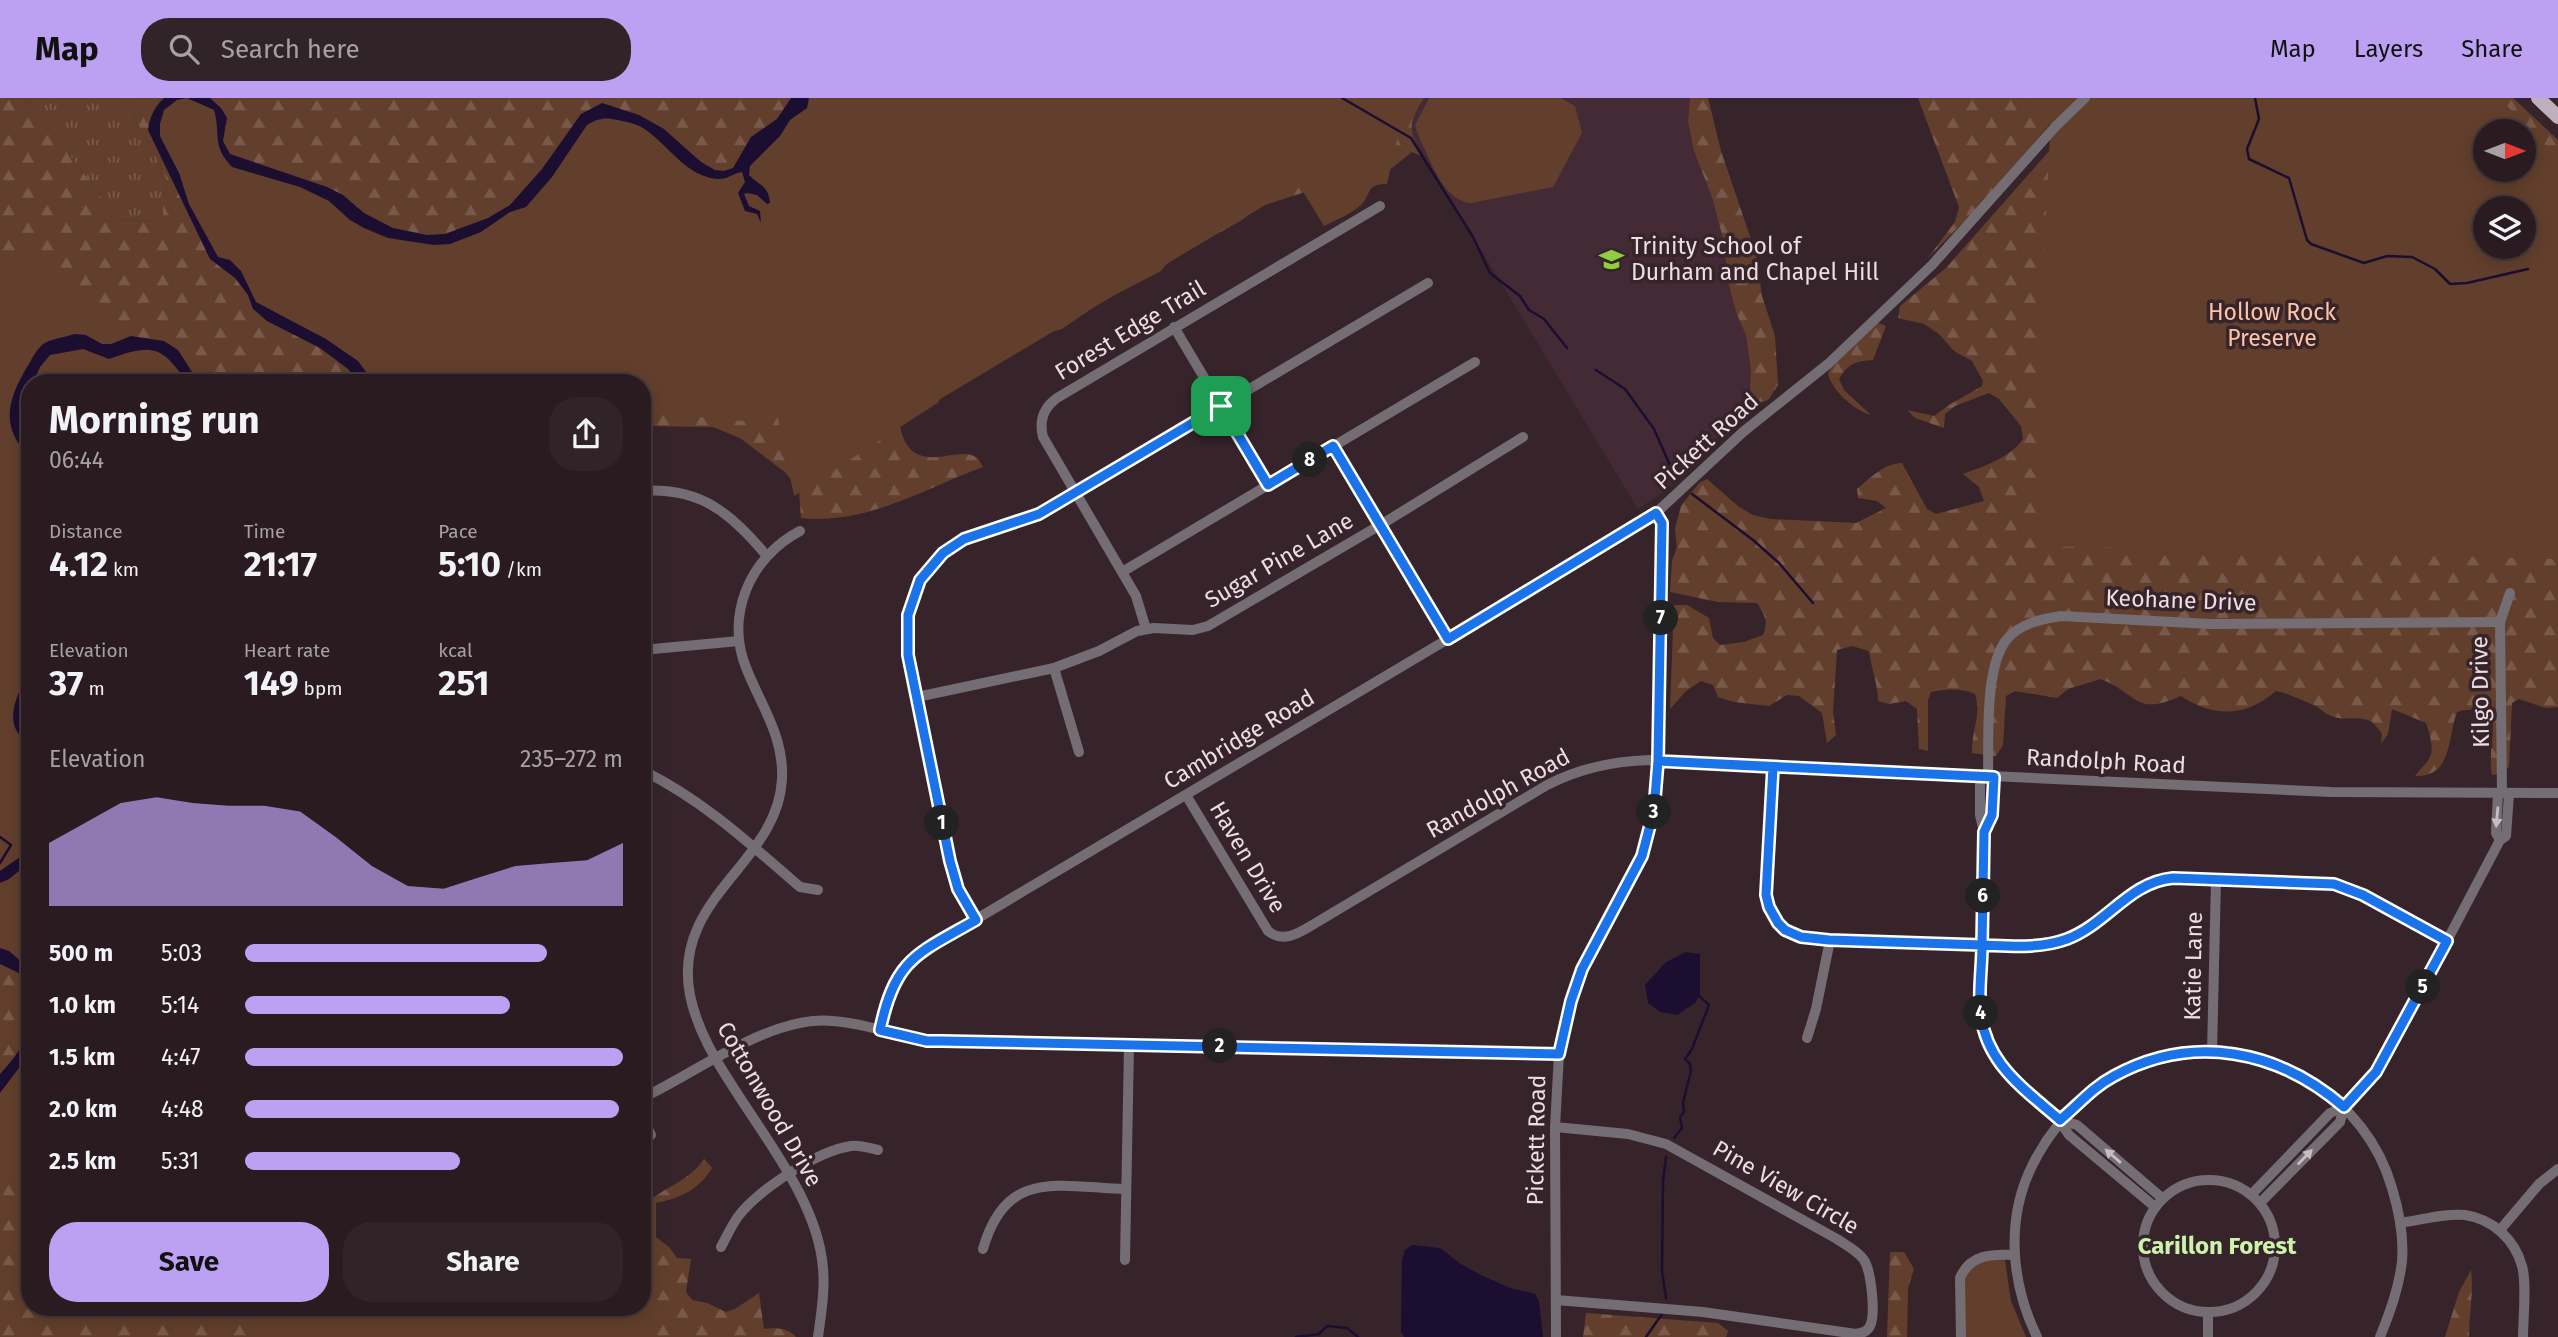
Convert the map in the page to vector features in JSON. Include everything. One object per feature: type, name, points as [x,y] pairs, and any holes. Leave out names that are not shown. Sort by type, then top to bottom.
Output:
[{"type":"main road","points":[[2538,98],[2558,117]]},
{"type":"street","name":"Pickett Road","points":[[1556,1337],[1555,1126],[1559,1054],[1571,1001],[1582,969],[1642,856],[1654,810],[1658,761],[1662,523],[1656,513],[1743,432],[1828,364],[1932,265],[2055,127],[2085,98]]},
{"type":"street","name":"Forest Edge Trail","points":[[1146,629],[1141,607],[1043,437],[1041,427],[1045,411],[1057,398],[1380,206]]},
{"type":"street","points":[[976,920],[954,880],[908,655],[906,630],[911,602],[925,572],[943,553],[964,539],[1028,519],[1076,493],[1428,283]]},
{"type":"street","points":[[1174,327],[1268,485]]},
{"type":"street","points":[[1122,572],[1475,362]]},
{"type":"street","name":"Sugar Pine Lane","points":[[917,697],[1054,668],[1099,651],[1130,633],[1146,629],[1193,630],[1208,626],[1380,525],[1523,436]]},
{"type":"street","points":[[1333,446],[1448,639]]},
{"type":"street","points":[[651,491],[677,492],[710,503],[743,529],[766,555]]},
{"type":"street","name":"Cambridge Road","points":[[880,1030],[889,994],[907,965],[926,949],[1656,513]]},
{"type":"street","name":"Cottonwood Drive","points":[[800,531],[777,545],[757,566],[746,588],[740,614],[739,640],[746,669],[778,738],[783,761],[782,792],[768,828],[709,905],[696,930],[689,958],[689,992],[705,1040],[809,1214],[822,1254],[824,1287],[818,1337]]},
{"type":"street","name":"Kilgo Drive","points":[[2447,941],[2500,840],[2496,833],[2503,794],[2500,622],[2510,593]]},
{"type":"street","name":"Keohane Drive","points":[[2159,1203],[2077,1125],[2060,1120],[2012,1079],[1992,1052],[1983,1029],[1980,1005],[1984,832],[1980,816],[1987,777],[1991,678],[2007,639],[2024,626],[2041,619],[2061,616],[2210,624],[2500,622]]},
{"type":"street","points":[[651,649],[739,640]]},
{"type":"street","points":[[1054,668],[1079,752]]},
{"type":"street","name":"Randolph Road","points":[[1278,937],[1288,937],[1301,931],[1566,775],[1610,763],[1658,761],[2331,792],[2558,793]]},
{"type":"street","points":[[1773,767],[1766,880],[1769,907],[1785,930],[1801,937],[1982,945],[2025,946],[2053,943],[2087,929],[2151,882],[2173,878],[2334,884],[2363,895],[2447,941],[2376,1072],[2344,1107],[2330,1113],[2251,1195]]},
{"type":"street","points":[[651,775],[677,788],[714,813],[800,887],[818,890]]},
{"type":"street","name":"Haven Drive","points":[[1186,794],[1256,913],[1268,931],[1278,937]]},
{"type":"street","name":"Katie Lane","points":[[2212,1052],[2216,880]]},
{"type":"street","points":[[1807,1038],[1816,1009],[1829,940]]},
{"type":"street","points":[[651,1093],[762,1034],[804,1021],[832,1020],[927,1041],[1559,1054]]},
{"type":"street","points":[[1125,1260],[1129,1045]]},
{"type":"street","points":[[2037,1337],[2019,1289],[2015,1255],[2016,1221],[2028,1173],[2043,1145],[2060,1120],[2087,1094],[2112,1077],[2134,1066],[2163,1057],[2212,1052],[2234,1053],[2266,1060],[2290,1070],[2327,1092],[2344,1107],[2372,1142],[2388,1172],[2400,1223],[2402,1259],[2396,1298],[2380,1337]]},
{"type":"street","points":[[2260,1203],[2340,1122],[2344,1107]]},
{"type":"street","name":"Pine View Circle","points":[[1555,1126],[1628,1134],[1666,1144],[1837,1239],[1860,1255],[1865,1262],[1870,1277],[1871,1320],[1869,1328],[1856,1334],[1703,1312],[1556,1300]]},
{"type":"street","points":[[721,1247],[732,1226],[751,1202],[788,1175],[843,1148],[861,1146],[878,1150]]},
{"type":"street","points":[[2500,1230],[2539,1184],[2558,1169]]},
{"type":"street","points":[[2199,1180],[2221,1181],[2240,1187],[2251,1195],[2269,1217],[2275,1252],[2271,1270],[2255,1295],[2241,1305],[2223,1312],[2208,1313],[2179,1305],[2164,1294],[2151,1278],[2143,1261],[2142,1246],[2145,1226],[2159,1203],[2180,1186],[2199,1180]]},
{"type":"street","points":[[983,1249],[988,1228],[1002,1207],[1009,1199],[1023,1191],[1048,1187],[1126,1189]]},
{"type":"street","points":[[2400,1223],[2467,1216],[2492,1224],[2500,1230],[2515,1250],[2523,1268],[2523,1337]]},
{"type":"street","points":[[1961,1337],[1960,1278],[1964,1269],[1976,1258],[2015,1255]]},
{"type":"street","points":[[2208,1313],[2208,1337]]},
{"type":"shaded area","points":[[164,98],[187,98],[177,100],[164,110],[160,136],[179,173],[189,204],[218,257],[230,260],[241,271],[256,302],[326,339],[358,361],[368,374],[352,374],[320,348],[267,321],[253,309],[248,295],[235,278],[210,259],[148,130],[158,105]]},
{"type":"shaded area","points":[[187,98],[210,98],[221,108],[227,118],[223,141],[230,154],[327,187],[343,195],[364,213],[393,228],[427,235],[445,234],[488,218],[510,205],[542,169],[581,114],[602,103],[639,115],[664,129],[701,162],[715,170],[724,171],[733,168],[751,137],[777,119],[791,98],[809,98],[807,108],[790,120],[780,136],[750,166],[749,175],[766,190],[769,197],[770,203],[767,204],[757,195],[744,194],[749,206],[760,211],[761,223],[757,214],[745,211],[738,193],[745,182],[742,172],[723,179],[707,177],[681,162],[643,128],[605,118],[587,125],[552,177],[526,207],[510,212],[481,232],[450,244],[434,245],[388,238],[350,220],[329,201],[300,187],[232,167],[219,146],[214,110]]},
{"type":"shaded area","name":"Trinity School of Durham and Chapel Hill","points":[[1423,98],[1704,98],[1762,392],[1665,491],[1638,509],[1406,126]]},
{"type":"shaded area","points":[[75,334],[86,335],[102,344],[111,344],[131,336],[164,341],[178,350],[193,374],[181,374],[162,354],[154,351],[135,351],[109,359],[83,349],[50,355],[37,374],[23,374],[38,349],[54,339]]},
{"type":"shaded area","points":[[20,379],[21,447],[14,435],[10,414]]},
{"type":"shaded area","points":[[21,687],[21,736],[13,719]]},
{"type":"shaded area","points":[[21,856],[21,869],[0,883],[0,871]]},
{"type":"shaded area","points":[[0,948],[9,951],[21,961],[20,974],[0,964]]},
{"type":"shaded area","points":[[1686,952],[1700,954],[1700,995],[1695,1003],[1677,1015],[1660,1012],[1648,1003],[1645,985],[1666,962]]},
{"type":"shaded area","points":[[21,1046],[21,1065],[0,1093],[0,1074]]},
{"type":"shaded area","points":[[1412,1245],[1440,1248],[1483,1276],[1510,1288],[1535,1294],[1539,1301],[1543,1337],[1404,1337],[1401,1332],[1402,1261],[1405,1250]]},
{"type":"green space","points":[[0,98],[24,98],[98,192],[114,220],[163,221],[163,195],[168,184],[126,98],[1424,98],[1412,121],[1412,134],[1424,157],[1412,152],[1374,182],[1305,192],[1259,207],[1221,232],[1204,231],[1176,252],[1161,271],[1101,302],[1062,329],[1039,335],[960,378],[962,386],[900,426],[906,443],[914,452],[925,457],[969,454],[978,458],[983,467],[894,503],[849,516],[801,518],[799,490],[786,473],[740,438],[713,427],[651,426],[651,374],[21,374],[21,1316],[651,1316],[651,1199],[686,1177],[704,1159],[712,1168],[701,1182],[681,1196],[656,1203],[656,1237],[670,1248],[677,1258],[691,1259],[686,1292],[692,1300],[707,1303],[726,1312],[759,1293],[764,1329],[781,1329],[796,1337],[0,1337]]},
{"type":"green space","points":[[24,98],[126,98],[168,184],[163,195],[163,221],[114,220],[98,192]]},
{"type":"green space","points":[[171,98],[199,98],[219,110],[220,139],[227,157],[301,183],[381,230],[442,240],[522,203],[599,111],[643,124],[710,175],[741,167],[798,98],[1415,98],[1401,122],[1387,184],[1372,188],[1361,205],[1353,211],[1324,226],[1299,185],[962,386],[954,375],[941,385],[939,402],[794,496],[775,404],[774,424],[651,414],[651,374],[361,374],[258,308],[246,288],[209,248],[158,137],[159,110]]},
{"type":"green space","points":[[1429,98],[1561,98],[1575,106],[1582,133],[1553,187],[1471,203],[1452,195],[1445,187],[1418,135],[1415,125]]},
{"type":"green space","points":[[1690,98],[1708,98],[1721,151],[1756,254],[1762,296],[1775,336],[1778,385],[1768,400],[1758,403],[1750,391],[1751,369],[1746,335],[1736,312],[1728,281],[1724,242],[1712,197],[1694,151],[1688,121]]},
{"type":"green space","points":[[1918,98],[2072,98],[1989,196],[1927,259],[1955,222],[1959,207]]},
{"type":"green space","name":"Hollow Rock Preserve","points":[[2022,98],[2499,98],[2520,119],[2473,119],[2473,182],[2536,182],[2536,136],[2558,158],[2558,559],[2043,546],[2041,308],[2051,118]]},
{"type":"green space","points":[[2109,98],[2513,98],[2536,119],[2473,119],[2473,182],[2536,182],[2536,119],[2558,140],[2558,707],[2546,708],[2519,699],[2512,703],[2509,767],[2492,775],[2492,714],[2470,710],[2457,712],[2442,763],[2427,775],[2415,776],[2430,758],[2431,743],[2426,723],[2392,709],[2388,734],[2381,744],[2382,734],[2372,722],[2334,717],[2316,706],[2276,691],[2253,706],[2230,712],[2206,708],[2181,696],[2166,702],[2146,704],[2101,679],[2068,689],[2057,698],[2015,691],[2006,696],[2003,745],[1996,756],[1972,753],[1977,716],[1975,694],[1953,690],[1931,692],[1928,700],[1928,751],[1919,749],[1917,709],[1906,701],[1889,704],[1878,701],[1869,651],[1852,646],[1837,650],[1833,712],[1836,735],[1827,743],[1822,713],[1799,696],[1787,695],[1769,706],[1734,702],[1718,697],[1713,685],[1701,681],[1686,691],[1670,709],[1674,605],[1687,605],[1709,618],[1713,638],[1720,645],[1744,642],[1763,635],[1766,626],[1764,614],[1757,603],[1718,602],[1670,592],[1672,561],[1677,547],[1675,529],[1681,506],[1699,483],[1707,479],[1739,507],[1753,515],[1770,519],[1856,523],[1886,508],[1877,501],[1858,498],[1857,489],[1884,468],[1902,463],[1927,509],[1936,514],[1984,501],[1979,487],[1963,474],[1996,461],[2018,446],[2023,439],[2021,426],[1999,399],[1989,393],[1955,406],[1945,414],[1944,428],[1915,418],[1907,410],[1934,416],[1982,386],[1983,381],[1972,361],[1954,351],[1939,334],[1924,324],[1898,318],[1900,306],[1946,268],[2065,133]]},
{"type":"green space","points":[[30,244],[147,346],[166,349],[187,374],[21,374],[21,973],[0,958],[0,258]]},
{"type":"green space","points":[[1878,323],[1886,326],[1873,360],[1853,364],[1839,379],[1844,390],[1871,415],[1844,398],[1828,373],[1836,361]]},
{"type":"green space","points":[[21,1054],[21,1179],[0,1178],[0,1081]]},
{"type":"green space","points":[[1890,1252],[1904,1252],[1914,1269],[1908,1288],[1907,1337],[1887,1337]]},
{"type":"green space","points":[[1986,1260],[2005,1260],[2011,1301],[2026,1337],[1965,1337],[1965,1276],[1969,1269]]},
{"type":"green space","points":[[2471,1270],[2469,1337],[2445,1337],[2459,1292]]},
{"type":"green space","points":[[1586,1313],[1718,1323],[1728,1331],[1726,1337],[1583,1337]]},
{"type":"green space","points":[[262,1316],[651,1316],[651,1337],[262,1337]]},
{"type":"waterway","points":[[1342,98],[1411,138],[1473,237],[1490,273],[1520,296],[1529,310],[1544,319],[1567,348]]},
{"type":"waterway","points":[[2255,98],[2259,119],[2247,149],[2249,159],[2289,178],[2307,240],[2311,244],[2364,263],[2387,256],[2412,257],[2435,269],[2450,284],[2467,283],[2528,269]]},
{"type":"waterway","points":[[1596,370],[1625,389],[1654,429],[1672,470]]},
{"type":"waterway","points":[[1692,494],[1779,563],[1813,603]]},
{"type":"waterway","points":[[0,837],[11,845],[0,863]]},
{"type":"waterway","points":[[1674,1138],[1682,1128],[1680,1117],[1684,1112],[1683,1102],[1691,1071],[1690,1064],[1685,1059],[1692,1049],[1709,1005],[1699,996]]},
{"type":"waterway","points":[[1666,1157],[1663,1181],[1662,1271],[1666,1298]]},
{"type":"waterway","points":[[1646,1337],[1662,1314]]},
{"type":"waterway","points":[[1296,1337],[1319,1334],[1327,1326],[1347,1328],[1358,1337]]},
{"type":"place","name":"Trinity School of Durham and Chapel Hill","points":[[1611,259]]},
{"type":"district","name":"Carillon Forest","points":[[2217,1246]]},
{"type":"route","points":[[1221,406],[1039,514],[964,539],[943,553],[920,580],[908,615],[906,643],[954,880],[976,920],[926,949],[900,973],[889,994],[880,1030],[927,1041],[1559,1054],[1571,1001],[1582,969],[1636,871],[1648,839],[1654,810],[1658,761],[1773,767],[1766,895],[1773,915],[1785,930],[1801,937],[1829,940],[1982,945],[1980,1005],[1983,1029],[1992,1052],[2012,1079],[2060,1120],[2087,1094],[2112,1077],[2134,1066],[2163,1057],[2196,1052],[2234,1053],[2266,1060],[2290,1070],[2327,1092],[2344,1107],[2376,1072],[2387,1055],[2447,941],[2356,891],[2334,884],[2173,878],[2142,886],[2094,924],[2068,939],[2035,946],[1982,945],[1984,832],[1992,815],[1994,777],[1658,761],[1662,523],[1656,513],[1448,639],[1333,446],[1268,485],[1221,406]]}]
